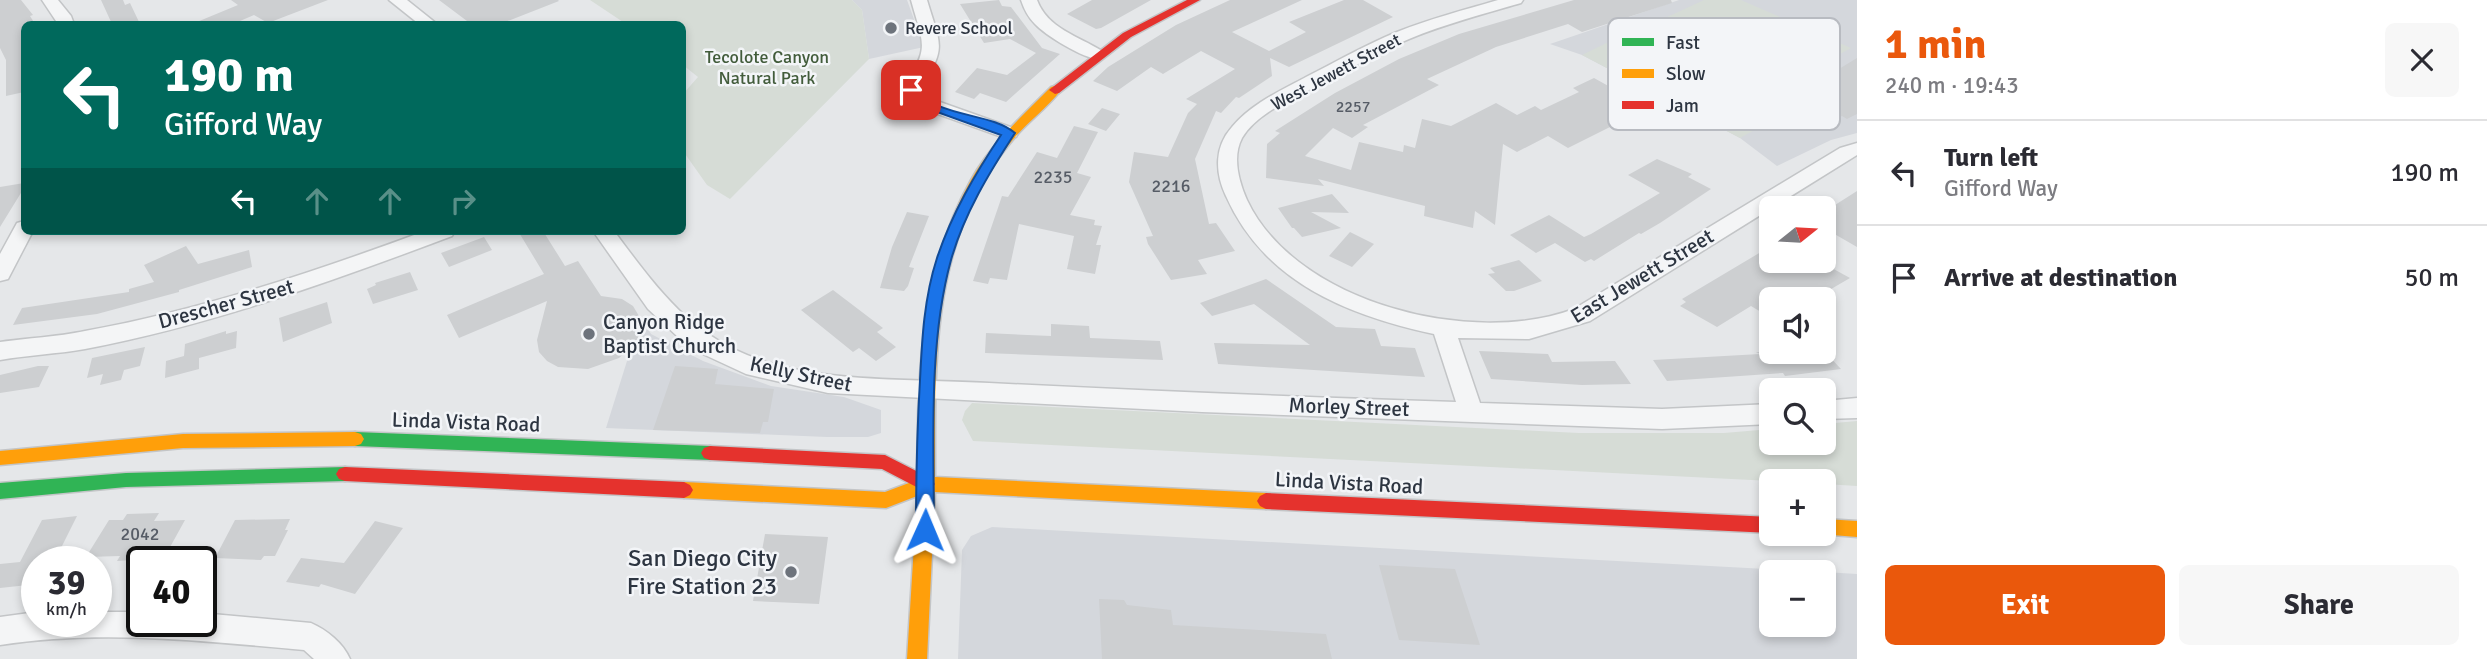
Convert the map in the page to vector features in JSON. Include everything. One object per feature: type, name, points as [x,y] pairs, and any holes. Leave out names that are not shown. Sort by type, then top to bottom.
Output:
[{"type":"main road","points":[[917,659],[931,314],[944,260],[959,219],[978,180],[1009,133],[1096,55],[1141,27],[1195,0]]},
{"type":"main road","name":"Linda Vista Road","points":[[0,458],[111,447],[249,439],[477,442],[885,462],[926,484]]},
{"type":"main road","name":"Linda Vista Road","points":[[0,491],[138,479],[327,474],[886,500],[926,484],[1759,523]]},
{"type":"main road","points":[[1836,528],[1857,529]]},
{"type":"street","points":[[50,0],[65,21]]},
{"type":"street","points":[[397,0],[425,21]]},
{"type":"street","points":[[919,0],[935,44],[933,56],[911,90],[916,100],[1009,133]]},
{"type":"street","points":[[1029,0],[1031,9],[1042,22],[1096,55]]},
{"type":"street","name":"West Jewett Street","points":[[1293,268],[1259,238],[1236,204],[1226,165],[1235,133],[1273,102],[1402,36],[1515,0]]},
{"type":"street","name":"East Jewett Street","points":[[1293,268],[1324,288],[1364,307],[1424,326],[1509,332],[1556,326],[1582,315],[1847,152],[1857,149]]},
{"type":"street","points":[[0,274],[21,234]]},
{"type":"street","name":"Drescher Street","points":[[0,351],[92,338],[255,299],[335,273],[435,235]]},
{"type":"street","name":"Kelly Street","points":[[606,235],[656,303],[686,331],[713,349],[754,368],[828,384],[928,389]]},
{"type":"street","points":[[1443,328],[1471,411]]},
{"type":"street","name":"Morley Street","points":[[928,389],[1202,403],[1662,419],[1759,415]]},
{"type":"street","points":[[1836,410],[1857,408]]},
{"type":"street","points":[[0,631],[40,625],[180,625],[311,638],[335,659]]},
{"type":"shaded area","name":"Revere School","points":[[852,0],[907,0],[924,47],[869,59],[862,10]]},
{"type":"shaded area","points":[[1679,0],[1857,0],[1857,133],[1831,140],[1777,166],[1725,130],[1840,130],[1840,18],[1626,18]]},
{"type":"shaded area","points":[[1608,24],[1608,69],[1582,55],[1550,44]]},
{"type":"shaded area","points":[[647,327],[651,334],[703,361],[771,386],[844,397],[881,410],[881,433],[868,437],[827,437],[606,428],[627,361]]},
{"type":"shaded area","points":[[992,527],[1759,569],[1759,637],[1836,637],[1836,573],[1857,574],[1857,659],[958,659],[962,550],[971,536]]},
{"type":"green space","name":"Tecolote Canyon Natural Park","points":[[590,0],[852,0],[862,10],[869,59],[730,199],[707,185],[686,155],[686,91],[698,77],[686,67],[686,21],[622,21]]},
{"type":"green space","points":[[1704,0],[1741,0],[1782,18],[1665,18]]},
{"type":"green space","points":[[1608,42],[1608,69],[1582,55]]},
{"type":"green space","points":[[1840,43],[1851,48],[1840,54]]},
{"type":"green space","points":[[1725,130],[1754,130],[1740,138]]},
{"type":"green space","points":[[972,403],[1579,433],[1724,433],[1759,430],[1759,455],[1836,455],[1836,423],[1857,421],[1857,486],[1836,485],[1836,469],[1759,469],[1759,480],[973,441],[962,420]]},
{"type":"building","points":[[0,0],[21,0],[33,15],[30,16],[33,21],[21,21],[21,93],[6,96],[6,60],[0,48]]},
{"type":"building","points":[[101,0],[123,0],[125,5],[130,3],[139,21],[111,21]]},
{"type":"building","points":[[231,0],[328,0],[273,21],[264,21],[254,15],[240,21],[199,21],[238,5]]},
{"type":"building","points":[[439,0],[559,1],[508,21],[467,21]]},
{"type":"building","points":[[999,0],[1002,6],[1011,7],[1042,48],[1060,54],[1006,102],[980,93],[974,99],[955,92],[977,68],[1007,75],[1036,53],[1010,39],[984,43],[960,4]]},
{"type":"building","points":[[1092,0],[1151,0],[1096,29],[1067,14]]},
{"type":"building","points":[[1230,0],[1302,0],[1232,32],[1269,51],[1306,32],[1289,22],[1344,0],[1363,0],[1393,17],[1289,67],[1270,58],[1272,76],[1239,98],[1236,97],[1221,113],[1216,111],[1195,159],[1209,224],[1216,223],[1235,251],[1198,260],[1207,274],[1171,280],[1148,244],[1146,237],[1153,236],[1129,182],[1134,152],[1168,157],[1188,113],[1197,104],[1186,99],[1235,69],[1201,51],[1163,74],[1151,67],[1117,91],[1093,81],[1108,67],[1176,25]]},
{"type":"building","points":[[1574,0],[1671,0],[1672,3],[1625,18],[1608,18],[1608,24],[1582,32],[1568,24],[1496,47],[1427,79],[1439,85],[1363,125],[1368,127],[1352,138],[1333,128],[1305,156],[1351,170],[1359,142],[1403,152],[1404,145],[1415,148],[1422,119],[1451,126],[1496,103],[1517,115],[1535,106],[1541,110],[1579,92],[1573,88],[1594,78],[1608,86],[1608,128],[1568,148],[1548,136],[1517,152],[1503,144],[1495,225],[1475,211],[1473,228],[1424,216],[1425,206],[1318,179],[1324,186],[1266,178],[1267,144],[1280,133],[1275,131],[1335,93],[1399,59],[1459,34]]},
{"type":"building","points":[[1857,58],[1857,114],[1847,119],[1840,117],[1840,68]]},
{"type":"building","points":[[1102,108],[1120,114],[1106,131],[1088,124]]},
{"type":"building","points":[[1074,126],[1098,132],[1077,173],[1091,177],[1070,215],[1095,220],[1094,225],[1102,226],[1096,245],[1101,245],[1095,274],[1067,269],[1074,236],[1019,224],[1007,280],[990,278],[988,284],[973,281],[1002,196],[1008,197],[1037,152],[1057,158]]},
{"type":"building","points":[[1657,159],[1692,174],[1688,177],[1711,189],[1660,223],[1594,261],[1591,259],[1585,262],[1555,243],[1536,253],[1510,235],[1549,215],[1584,237],[1591,234],[1660,193],[1628,175]]},
{"type":"building","points":[[21,184],[21,193],[0,227],[0,187]]},
{"type":"building","points":[[1857,191],[1857,247],[1836,235],[1836,204]]},
{"type":"building","points":[[1332,194],[1349,213],[1311,212],[1341,228],[1302,237],[1278,208]]},
{"type":"building","points":[[907,212],[929,216],[909,267],[914,268],[908,286],[904,291],[880,288],[892,247]]},
{"type":"building","points":[[1350,232],[1374,244],[1352,267],[1329,256]]},
{"type":"building","points":[[520,235],[546,235],[565,266],[578,261],[601,296],[622,299],[633,306],[641,326],[638,338],[619,358],[588,369],[558,367],[547,361],[539,352],[537,340],[547,301],[459,338],[447,315],[544,274]]},
{"type":"building","points":[[484,237],[492,250],[449,267],[441,253]]},
{"type":"building","points":[[186,246],[198,264],[249,250],[252,267],[179,292],[97,314],[13,325],[22,308],[129,292],[129,289],[154,282],[144,265]]},
{"type":"building","points":[[1759,253],[1759,273],[1836,273],[1836,270],[1850,278],[1835,287],[1759,287],[1759,311],[1751,306],[1717,327],[1680,306],[1686,302],[1682,299]]},
{"type":"building","points":[[1519,260],[1542,281],[1514,291],[1506,291],[1488,274],[1495,273],[1490,268]]},
{"type":"building","points":[[410,272],[418,290],[373,304],[367,289],[376,285],[375,283]]},
{"type":"building","points":[[1266,279],[1336,327],[1375,329],[1381,346],[1415,348],[1425,377],[1218,364],[1214,343],[1310,345],[1254,304],[1212,316],[1200,303]]},
{"type":"building","points":[[833,290],[883,328],[877,332],[896,347],[876,361],[859,348],[853,352],[801,310]]},
{"type":"building","points":[[327,302],[332,323],[283,342],[279,318]]},
{"type":"building","points":[[1051,324],[1089,326],[1090,338],[1160,341],[1163,360],[985,353],[986,333],[1051,336]]},
{"type":"building","points":[[226,331],[226,334],[237,331],[236,348],[199,358],[199,369],[165,378],[166,361],[184,356],[185,344]]},
{"type":"building","points":[[145,347],[140,366],[124,370],[121,380],[100,385],[103,374],[87,378],[92,358]]},
{"type":"building","points":[[1479,351],[1548,354],[1552,362],[1615,361],[1631,384],[1582,385],[1491,379]]},
{"type":"building","points":[[1759,354],[1759,364],[1836,364],[1841,369],[1785,376],[1783,373],[1667,381],[1653,360]]},
{"type":"building","points":[[49,366],[39,387],[0,393],[0,375]]},
{"type":"building","points":[[675,366],[718,369],[715,384],[774,389],[768,422],[763,422],[760,433],[653,430]]},
{"type":"building","points":[[159,513],[154,521],[185,520],[171,546],[126,546],[126,560],[117,561],[120,556],[112,556],[112,546],[93,546],[109,520],[123,520],[127,514]]},
{"type":"building","points":[[77,516],[62,546],[28,546],[42,520]]},
{"type":"building","points":[[290,519],[285,530],[288,530],[275,556],[264,556],[261,560],[217,558],[235,520]]},
{"type":"building","points":[[375,521],[403,528],[355,594],[321,584],[319,587],[286,582],[301,558],[344,563]]},
{"type":"building","points":[[765,534],[828,537],[819,604],[753,601]]},
{"type":"building","points":[[21,560],[21,586],[0,588],[0,564]]},
{"type":"building","points":[[1379,565],[1455,569],[1480,645],[1399,640]]},
{"type":"building","points":[[1099,599],[1124,600],[1127,605],[1171,610],[1173,625],[1326,634],[1332,659],[1102,659]]},
{"type":"traffic: fast","points":[[355,439],[710,453]]},
{"type":"traffic: fast","points":[[0,491],[126,480],[345,474]]},
{"type":"traffic: slow","points":[[917,659],[925,515],[928,379],[932,325],[940,274],[955,226],[978,179],[1011,134],[1055,90]]},
{"type":"traffic: slow","points":[[0,458],[183,441],[355,439]]},
{"type":"traffic: slow","points":[[684,490],[886,500],[926,484],[1266,501]]},
{"type":"traffic: slow","points":[[1836,528],[1857,529]]},
{"type":"traffic: jam","points":[[1055,90],[1127,35],[1195,0]]},
{"type":"traffic: jam","points":[[710,453],[885,462],[926,484]]},
{"type":"traffic: jam","points":[[345,474],[684,490]]},
{"type":"traffic: jam","points":[[1266,501],[1759,524]]},
{"type":"place","name":"Revere School","points":[[891,28]]},
{"type":"place","name":"Canyon Ridge Baptist Church","points":[[589,334]]},
{"type":"place","name":"San Diego City Fire Station 23","points":[[791,572]]},
{"type":"route","points":[[911,90],[916,100],[930,107],[1009,133],[978,180],[959,219],[944,260],[931,314],[925,444],[925,530]]}]
